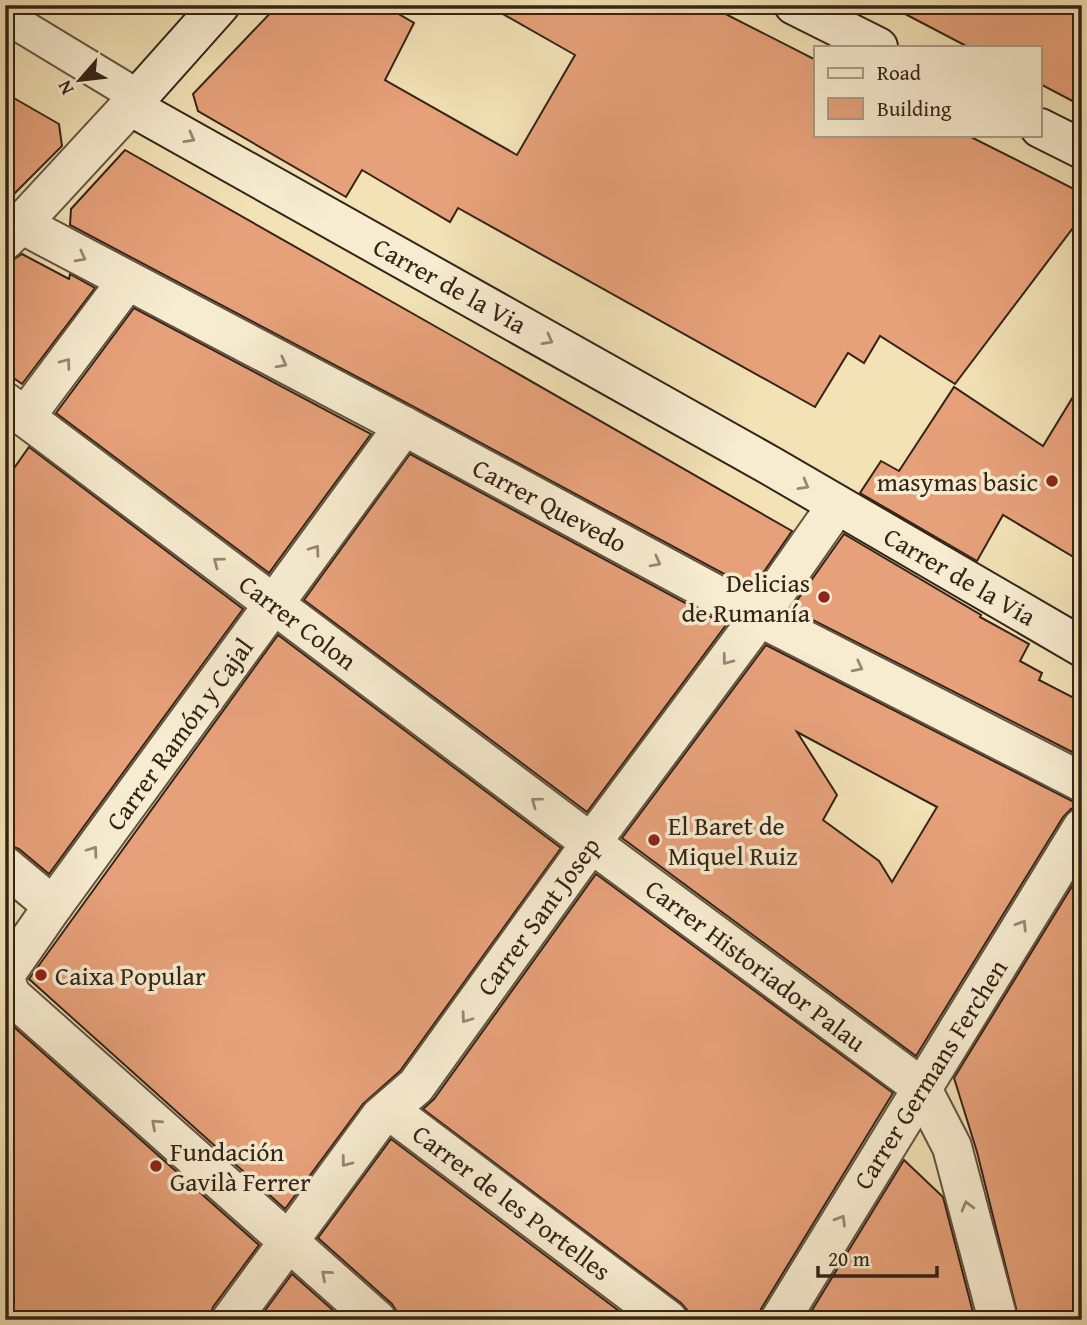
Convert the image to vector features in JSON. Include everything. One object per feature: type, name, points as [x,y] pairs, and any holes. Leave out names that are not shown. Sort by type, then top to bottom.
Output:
[{"type":"street","points":[[13,232],[220,5]]},
{"type":"street","points":[[794,5],[876,46]]},
{"type":"street","name":"Carrer de la Via","points":[[5,16],[134,101],[1082,647]]},
{"type":"street","points":[[1042,129],[1082,149]]},
{"type":"street","name":"Carrer Quevedo","points":[[13,232],[127,281],[404,426],[758,617],[1082,782]]},
{"type":"street","points":[[15,410],[127,281]]},
{"type":"street","name":"Carrer Colon","points":[[15,410],[591,843]]},
{"type":"street","name":"Carrer Ramón y Cajal","points":[[5,977],[53,906],[404,426]]},
{"type":"street","name":"Carrer Sant Josep","points":[[231,1320],[380,1118],[416,1086],[837,505]]},
{"type":"street","name":"Carrer Germans Ferchen","points":[[780,1320],[1082,828]]},
{"type":"street","name":"Carrer Historiador Palau","points":[[591,843],[921,1087]]},
{"type":"street","points":[[5,866],[53,906]]},
{"type":"street","points":[[5,977],[11,995],[377,1320]]},
{"type":"street","points":[[921,1087],[951,1147],[998,1320]]},
{"type":"street","name":"Carrer de les Portelles","points":[[389,1110],[668,1320]]},
{"type":"building","points":[[278,5],[383,5],[414,23],[385,80],[517,155],[575,55],[487,5],[708,5],[814,59],[814,136],[969,136],[1082,193],[1082,216],[955,384],[880,336],[864,363],[848,353],[815,407],[458,208],[450,222],[362,170],[346,197],[198,111],[193,94]]},
{"type":"building","points":[[888,5],[1082,5],[1082,106],[1042,85],[1042,46],[966,46]]},
{"type":"building","points":[[5,93],[59,124],[62,146],[5,203]]},
{"type":"building","points":[[125,150],[792,531],[752,589],[70,225],[71,209]]},
{"type":"building","points":[[22,254],[69,279],[70,274],[95,288],[22,384],[5,372],[5,261],[11,261]]},
{"type":"building","points":[[134,308],[371,434],[269,573],[56,413]]},
{"type":"building","points":[[1082,382],[1082,562],[1003,515],[977,561],[860,493],[881,461],[899,471],[954,387],[1043,446]]},
{"type":"building","points":[[29,447],[243,609],[49,874],[19,849],[5,844],[5,481]]},
{"type":"building","points":[[410,454],[726,625],[587,812],[304,600]]},
{"type":"building","points":[[844,534],[1029,644],[1020,661],[1042,673],[1039,680],[1082,702],[1082,757],[791,609]]},
{"type":"building","points":[[278,635],[561,848],[400,1071],[363,1104],[285,1209],[29,979]]},
{"type":"building","points":[[766,645],[1082,804],[1063,817],[916,1056],[622,838]],"holes":[[[797,732],[937,807],[892,882],[879,861],[823,820],[837,795]]]},
{"type":"building","points":[[1082,870],[1082,1320],[1019,1320],[977,1152],[954,1078]]},
{"type":"building","points":[[596,874],[893,1093],[761,1309],[758,1320],[689,1320],[688,1311],[681,1303],[423,1109],[434,1099]]},
{"type":"building","points":[[5,1019],[259,1245],[213,1307],[209,1320],[5,1320]]},
{"type":"building","points":[[391,1139],[631,1320],[398,1320],[392,1304],[318,1238]]},
{"type":"building","points":[[904,1160],[943,1197],[975,1320],[806,1320]]},
{"type":"building","points":[[292,1274],[344,1320],[258,1320]]},
{"type":"place","name":"masymas basic","points":[[1052,481]]},
{"type":"place","name":"Delicias de Rumanía","points":[[824,597]]},
{"type":"place","name":"El Baret de Miquel Ruiz","points":[[654,840]]},
{"type":"place","name":"Caixa Popular","points":[[41,975]]},
{"type":"place","name":"Fundación Gavilà Ferrer","points":[[156,1166]]}]
